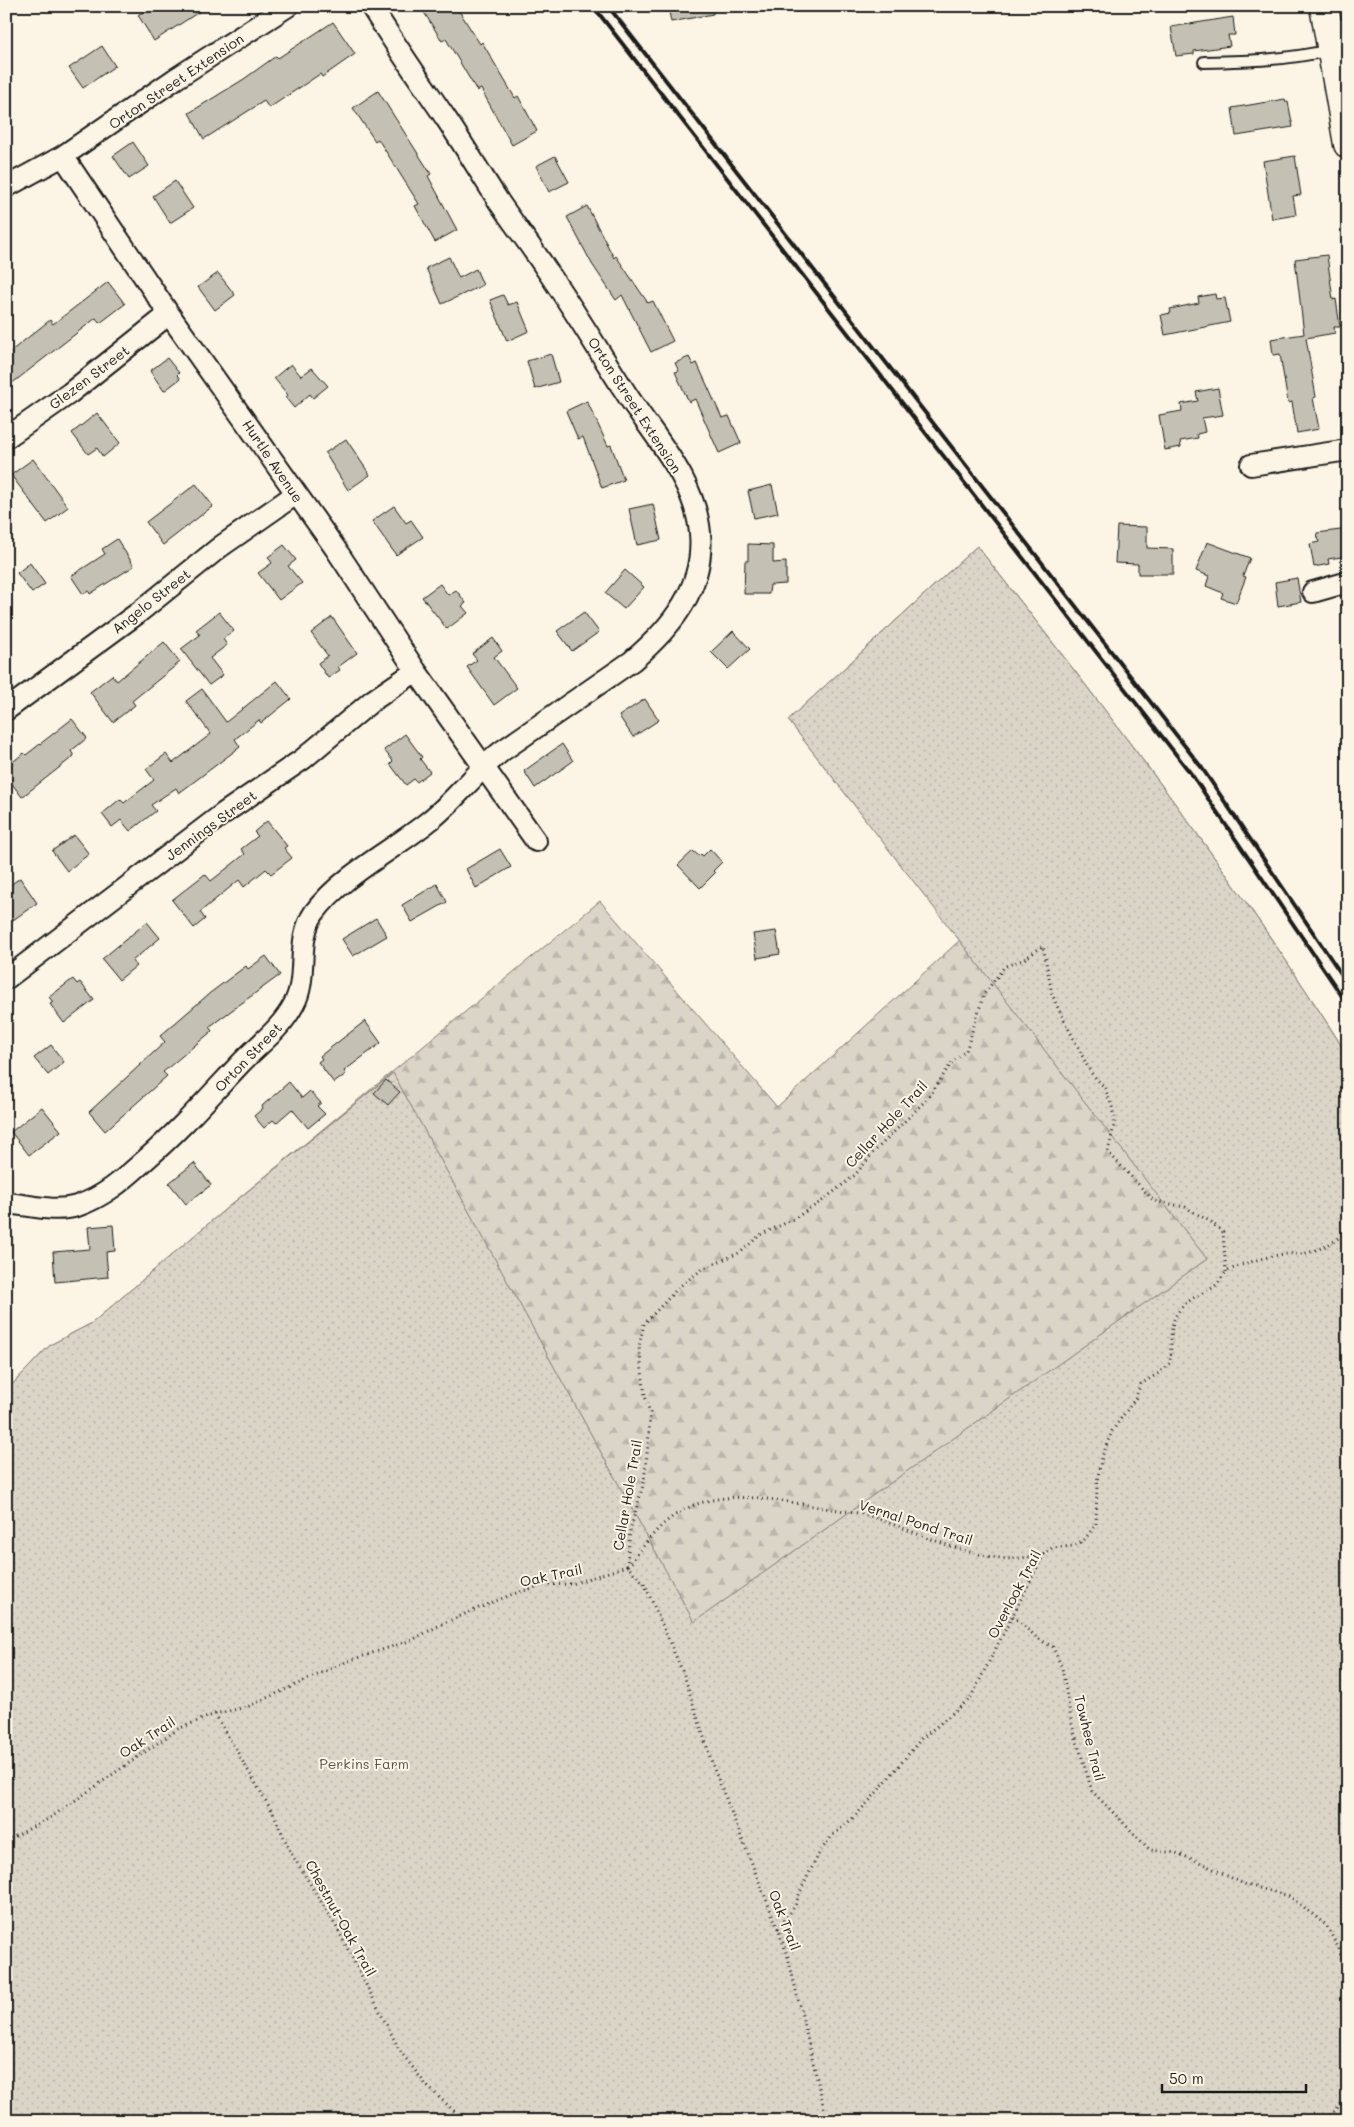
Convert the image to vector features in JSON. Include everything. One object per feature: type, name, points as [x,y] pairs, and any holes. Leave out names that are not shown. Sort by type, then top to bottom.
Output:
[{"type":"main road","points":[[1333,29],[1348,144]]},
{"type":"street","name":"Orton Street Extension","points":[[6,187],[63,156],[175,79],[288,6]]},
{"type":"street","name":"Orton Street Extension","points":[[371,6],[501,204],[560,288],[642,418],[673,461],[686,484],[698,518],[701,546],[696,576],[684,605],[662,634],[632,661],[483,766]]},
{"type":"street","name":"Hurtle Avenue","points":[[63,156],[169,314],[239,410],[354,576],[416,671],[536,841]]},
{"type":"street","name":"Glezen Street","points":[[6,438],[70,393],[169,314]]},
{"type":"street","points":[[1251,465],[1348,450]]},
{"type":"street","name":"Angelo Street","points":[[6,710],[138,613],[220,547],[296,494]]},
{"type":"street","points":[[1313,592],[1348,582]]},
{"type":"street","name":"Jennings Street","points":[[6,979],[224,814],[303,759],[372,702],[416,671]]},
{"type":"street","name":"Orton Street","points":[[6,1203],[62,1209],[76,1206],[102,1195],[116,1186],[159,1148],[193,1116],[242,1062],[269,1037],[288,1013],[299,990],[305,934],[308,922],[315,912],[352,878],[445,808],[483,766]]},
{"type":"lane","points":[[1204,62],[1262,61],[1297,57],[1333,29]]},
{"type":"path","name":"Cellar Hole Trail","points":[[627,1566],[630,1530],[644,1482],[649,1435],[650,1413],[645,1396],[639,1347],[644,1324],[680,1286],[704,1268],[741,1252],[760,1235],[792,1220],[855,1175],[873,1153],[928,1098],[953,1061],[966,1051],[984,994],[1006,966],[1023,960],[1044,946],[1052,994],[1091,1073],[1105,1088],[1112,1107],[1115,1121],[1108,1152],[1154,1201],[1185,1207],[1211,1222],[1223,1232],[1226,1272]]},
{"type":"path","points":[[1226,1272],[1242,1265],[1286,1254],[1302,1254],[1315,1250],[1343,1236],[1348,1230]]},
{"type":"path","name":"Overlook Trail","points":[[778,1928],[795,1906],[802,1887],[821,1850],[833,1835],[872,1798],[921,1739],[970,1699],[1044,1554],[1052,1548],[1073,1546],[1084,1540],[1096,1524],[1097,1481],[1102,1457],[1112,1431],[1135,1399],[1141,1384],[1159,1373],[1170,1362],[1172,1346],[1170,1330],[1180,1307],[1215,1286],[1226,1272]]},
{"type":"path","name":"Vernal Pond Trail","points":[[627,1566],[670,1518],[690,1506],[713,1498],[783,1500],[870,1516],[972,1552],[999,1558],[1022,1558],[1044,1554]]},
{"type":"path","name":"Oak Trail","points":[[6,1841],[50,1818],[178,1729],[215,1714],[247,1707],[348,1661],[412,1640],[444,1623],[510,1595],[543,1585],[572,1584],[627,1566],[644,1584],[684,1675],[714,1770],[778,1928],[788,1957],[827,2121]]},
{"type":"path","name":"Towhee Trail","points":[[1013,1616],[1037,1638],[1053,1647],[1062,1668],[1072,1725],[1092,1790],[1150,1850],[1176,1853],[1244,1884],[1289,1896],[1326,1925],[1339,1949],[1348,1979]]},
{"type":"path","name":"Chestnut-Oak Trail","points":[[215,1714],[273,1813],[291,1853],[336,1926],[400,2052],[427,2086],[464,2121]]},
{"type":"path","points":[[1322,2121],[1331,2115],[1348,2096]]},
{"type":"green space","name":"Perkins Farm","points":[[977,546],[1074,670],[1216,859],[1305,989],[1348,1056],[1348,2121],[6,2121],[6,1391],[50,1345],[92,1323],[222,1212],[600,901],[777,1107],[960,940],[788,720]]},
{"type":"green space","name":"Perkins Farm","points":[[977,546],[1074,670],[1216,859],[1305,989],[1348,1056],[1348,2121],[6,2121],[6,1391],[50,1345],[92,1323],[222,1212],[393,1073],[694,1622],[1207,1259],[788,720]]},
{"type":"building","points":[[152,6],[208,6],[154,41],[138,15]]},
{"type":"building","points":[[420,6],[456,6],[480,44],[482,42],[515,98],[518,96],[537,131],[512,145],[481,89],[477,91],[446,39],[442,41]]},
{"type":"building","points":[[668,6],[713,6],[713,14],[671,22]]},
{"type":"building","points":[[1233,17],[1235,35],[1228,35],[1230,46],[1194,51],[1194,54],[1176,56],[1171,27]]},
{"type":"building","points":[[333,22],[355,54],[322,77],[320,74],[269,108],[264,101],[204,139],[189,113],[244,79],[276,56],[278,58]]},
{"type":"building","points":[[102,46],[115,66],[83,88],[69,68]]},
{"type":"building","points":[[378,91],[431,174],[428,176],[457,230],[435,242],[415,206],[419,204],[378,139],[375,141],[353,108]]},
{"type":"building","points":[[1285,99],[1288,102],[1293,127],[1236,136],[1232,108]]},
{"type":"building","points":[[133,142],[149,166],[129,179],[113,156]]},
{"type":"building","points":[[555,156],[569,182],[549,192],[536,166]]},
{"type":"building","points":[[1295,156],[1301,195],[1293,196],[1296,215],[1272,219],[1263,161]]},
{"type":"building","points":[[175,181],[193,208],[170,223],[153,196]]},
{"type":"building","points":[[587,206],[614,258],[616,256],[648,303],[653,301],[673,341],[651,352],[622,295],[616,300],[592,264],[567,217]]},
{"type":"building","points":[[1327,255],[1333,300],[1336,299],[1340,327],[1334,327],[1335,333],[1306,338],[1316,397],[1313,398],[1319,429],[1297,433],[1292,402],[1288,403],[1280,354],[1273,355],[1271,339],[1304,334],[1295,259]]},
{"type":"building","points":[[449,257],[459,278],[476,269],[483,285],[442,304],[426,268]]},
{"type":"building","points":[[218,273],[235,295],[215,310],[198,287]]},
{"type":"building","points":[[108,282],[125,304],[100,323],[96,318],[6,388],[6,355],[50,320],[53,324]]},
{"type":"building","points":[[1215,294],[1216,299],[1225,298],[1230,322],[1165,335],[1161,315],[1171,313],[1170,309],[1199,303],[1198,297]]},
{"type":"building","points":[[503,295],[508,305],[517,302],[529,331],[507,341],[490,300]]},
{"type":"building","points":[[551,354],[559,382],[535,389],[527,361]]},
{"type":"building","points":[[689,357],[693,365],[697,363],[722,418],[729,416],[741,443],[719,453],[695,399],[689,402],[675,372],[679,371],[675,363]]},
{"type":"building","points":[[167,358],[179,373],[177,375],[180,379],[164,391],[150,371]]},
{"type":"building","points":[[291,364],[301,376],[312,368],[328,386],[313,398],[310,394],[294,408],[285,397],[288,395],[274,378]]},
{"type":"building","points":[[1218,388],[1223,415],[1202,418],[1205,432],[1197,434],[1198,438],[1180,441],[1181,447],[1165,450],[1159,415],[1182,411],[1181,404],[1198,401],[1196,392]]},
{"type":"building","points":[[587,401],[608,446],[611,445],[624,480],[602,488],[583,437],[578,439],[566,411]]},
{"type":"building","points":[[97,413],[120,443],[103,457],[97,448],[88,454],[72,433]]},
{"type":"building","points":[[346,439],[370,475],[348,490],[325,453]]},
{"type":"building","points":[[33,459],[68,507],[47,523],[11,475]]},
{"type":"building","points":[[196,484],[213,506],[163,545],[146,522]]},
{"type":"building","points":[[772,485],[778,513],[754,518],[748,491]]},
{"type":"building","points":[[653,504],[661,540],[637,545],[629,509]]},
{"type":"building","points":[[394,506],[406,523],[411,520],[423,537],[396,555],[372,521]]},
{"type":"building","points":[[1117,526],[1147,527],[1147,548],[1173,549],[1173,574],[1138,574],[1138,564],[1115,563]]},
{"type":"building","points":[[1348,529],[1348,556],[1328,559],[1329,564],[1314,567],[1310,544],[1319,542],[1317,533]]},
{"type":"building","points":[[117,539],[134,566],[90,594],[89,591],[83,594],[71,576],[105,554],[102,549]]},
{"type":"building","points":[[1207,542],[1250,558],[1243,576],[1246,577],[1236,603],[1221,598],[1223,593],[1206,586],[1209,576],[1196,571]]},
{"type":"building","points":[[748,544],[773,545],[773,563],[786,562],[786,584],[770,585],[769,594],[744,594],[745,561],[748,561]]},
{"type":"building","points":[[284,545],[296,560],[288,566],[302,583],[279,600],[258,573],[272,563],[268,557]]},
{"type":"building","points":[[30,563],[45,584],[32,593],[17,573]]},
{"type":"building","points":[[625,570],[644,587],[624,609],[605,593]]},
{"type":"building","points":[[1297,578],[1301,602],[1278,606],[1275,582]]},
{"type":"building","points":[[440,584],[448,595],[456,590],[466,603],[462,606],[468,613],[447,629],[422,597]]},
{"type":"building","points":[[219,612],[234,631],[223,639],[227,645],[210,658],[223,675],[209,685],[181,649],[200,635],[196,630]]},
{"type":"building","points":[[584,612],[599,632],[572,651],[557,631]]},
{"type":"building","points":[[332,617],[357,653],[338,667],[340,670],[328,678],[318,663],[328,656],[311,633]]},
{"type":"building","points":[[733,631],[750,649],[728,669],[711,652]]},
{"type":"building","points":[[493,638],[502,651],[494,657],[517,688],[494,705],[467,667],[477,660],[472,654]]},
{"type":"building","points":[[164,642],[180,662],[132,701],[135,705],[113,722],[90,692],[112,675],[117,681]]},
{"type":"building","points":[[277,681],[291,699],[261,723],[259,720],[235,739],[240,747],[179,793],[176,788],[151,805],[156,811],[130,831],[121,820],[112,827],[102,814],[120,799],[124,803],[154,780],[146,769],[166,754],[173,763],[211,734],[186,701],[202,689],[226,722]]},
{"type":"building","points":[[645,699],[659,720],[633,737],[619,716]]},
{"type":"building","points":[[72,719],[87,738],[71,751],[74,756],[22,797],[6,776],[6,767],[24,753],[26,755]]},
{"type":"building","points":[[405,734],[422,757],[420,759],[430,772],[417,782],[414,779],[406,785],[390,764],[393,761],[384,750]]},
{"type":"building","points":[[562,744],[573,761],[535,788],[524,771]]},
{"type":"building","points":[[267,821],[287,846],[284,848],[292,858],[271,874],[266,869],[244,887],[239,880],[200,912],[205,919],[194,928],[172,900],[205,874],[211,881],[245,854],[241,849],[258,836],[254,832]]},
{"type":"building","points":[[74,835],[89,854],[67,871],[52,851]]},
{"type":"building","points":[[500,849],[511,867],[476,888],[466,869]]},
{"type":"building","points":[[710,849],[722,862],[713,871],[715,873],[700,888],[678,865],[693,851],[699,856],[701,854],[703,856]]},
{"type":"building","points":[[20,878],[37,903],[6,925],[6,888]]},
{"type":"building","points":[[437,884],[447,902],[412,922],[402,905]]},
{"type":"building","points":[[376,918],[387,936],[353,956],[342,939]]},
{"type":"building","points":[[147,922],[160,938],[132,961],[136,966],[119,980],[102,959]]},
{"type":"building","points":[[776,931],[780,954],[757,958],[753,934]]},
{"type":"building","points":[[266,956],[280,975],[209,1027],[212,1031],[163,1072],[167,1076],[105,1131],[89,1112],[165,1042],[160,1036],[210,993],[246,966],[248,969]]},
{"type":"building","points":[[73,979],[77,984],[80,982],[94,1000],[64,1023],[50,1004],[53,1002],[49,997]]},
{"type":"building","points":[[365,1021],[381,1043],[344,1071],[346,1074],[334,1083],[318,1062],[322,1059],[320,1056]]},
{"type":"building","points":[[51,1045],[64,1062],[48,1075],[34,1058]]},
{"type":"building","points":[[386,1080],[400,1092],[388,1105],[374,1093]]},
{"type":"building","points":[[289,1082],[302,1098],[310,1091],[321,1103],[317,1106],[325,1114],[308,1128],[292,1109],[276,1123],[273,1120],[264,1128],[254,1116],[263,1108],[262,1106]]},
{"type":"building","points":[[42,1107],[61,1131],[29,1155],[11,1132]]},
{"type":"building","points":[[194,1163],[211,1185],[186,1204],[169,1183]]},
{"type":"building","points":[[113,1225],[115,1251],[106,1252],[108,1277],[55,1282],[53,1252],[90,1249],[88,1227]]},
{"type":"railway","points":[[593,6],[1192,775],[1348,1005]]},
{"type":"railway","points":[[608,6],[1202,768],[1348,984]]}]
